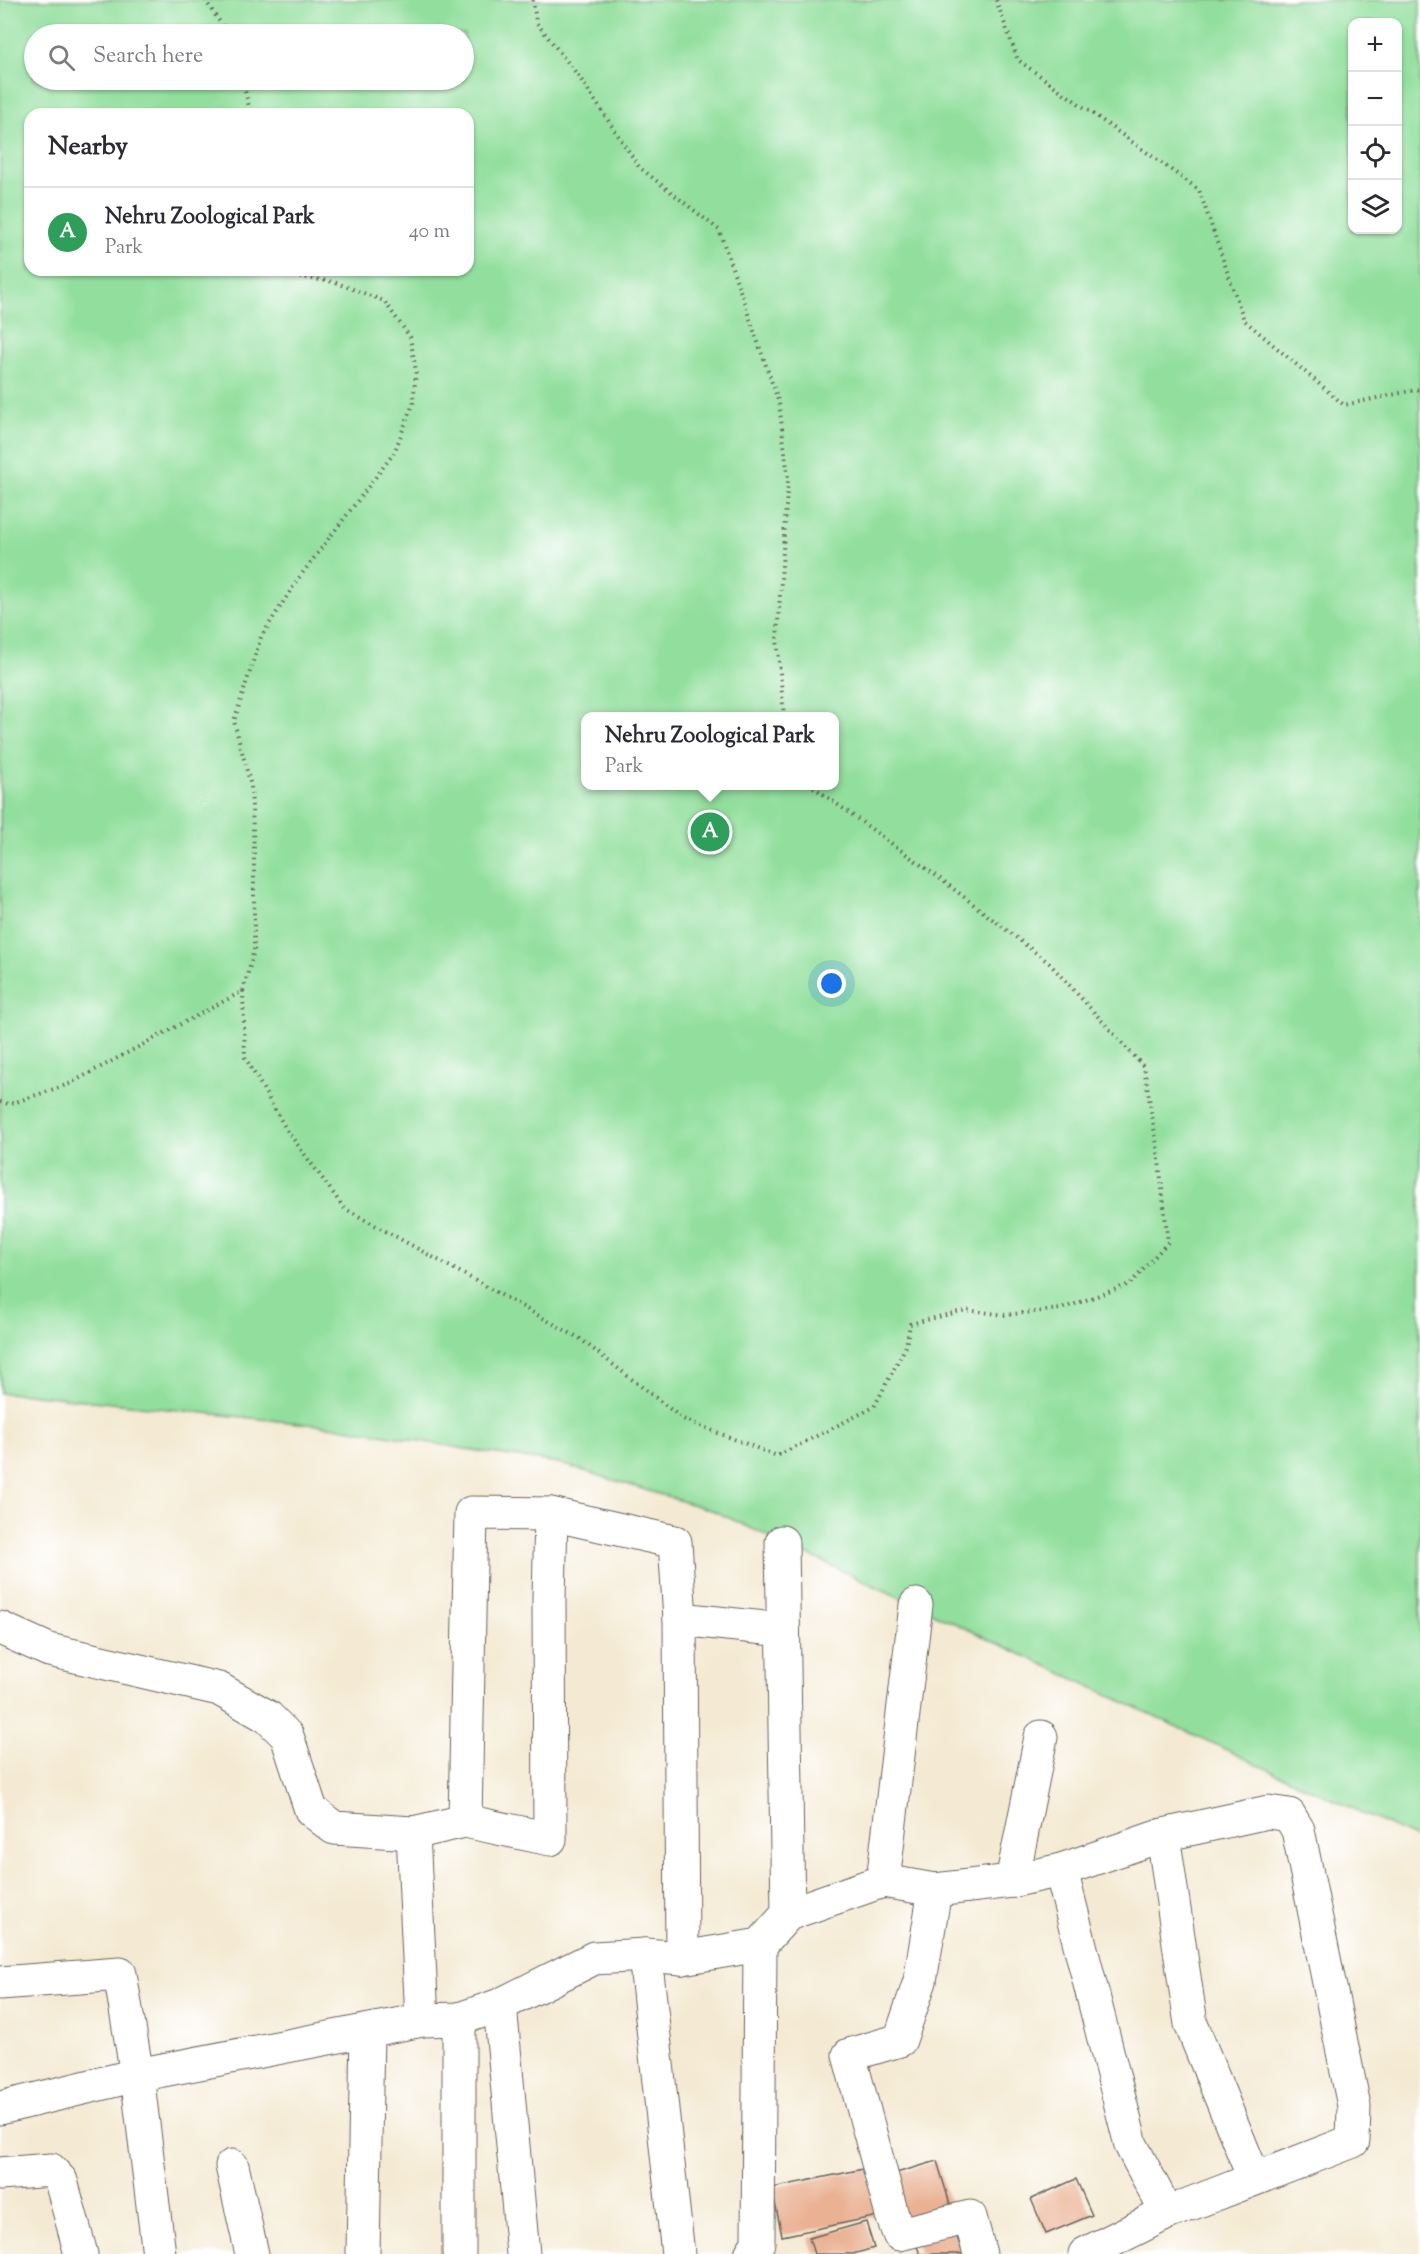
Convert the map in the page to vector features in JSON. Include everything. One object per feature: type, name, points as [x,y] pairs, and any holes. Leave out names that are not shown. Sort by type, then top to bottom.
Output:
[{"type":"street","points":[[465,1821],[471,1513],[551,1514],[675,1542],[680,1619],[682,1958]]},
{"type":"street","points":[[0,1628],[49,1650],[219,1689],[268,1717],[287,1736],[311,1810],[334,1828],[413,1833],[465,1821],[550,1839],[551,1514]]},
{"type":"street","points":[[782,1542],[788,1914]]},
{"type":"street","points":[[882,1881],[916,1605]]},
{"type":"street","points":[[680,1619],[783,1630]]},
{"type":"street","points":[[1012,1881],[1041,1737]]},
{"type":"street","points":[[0,2108],[137,2075],[423,2020],[459,2019],[500,2005],[594,1958],[645,1955],[682,1958],[760,1945],[788,1914],[882,1881],[935,1890],[1012,1881],[1061,1870],[1163,1835],[1268,1812],[1288,1815],[1298,1830],[1354,2106],[1353,2141],[1167,2213],[1085,2254]]},
{"type":"street","points":[[413,1833],[423,2020]]},
{"type":"street","points":[[1163,1835],[1191,2024],[1254,2178]]},
{"type":"street","points":[[1061,1870],[1131,2145],[1167,2213]]},
{"type":"street","points":[[935,1890],[920,1980],[900,2040],[849,2055],[899,2234],[970,2217],[980,2254]]},
{"type":"street","points":[[751,2254],[758,2243],[760,1945]]},
{"type":"street","points":[[645,1955],[678,2254]]},
{"type":"street","points":[[0,1983],[120,1974],[137,2075],[159,2254]]},
{"type":"street","points":[[500,2005],[523,2254]]},
{"type":"street","points":[[459,2019],[459,2254]]},
{"type":"street","points":[[363,2254],[367,2031]]},
{"type":"street","points":[[232,2166],[252,2254]]},
{"type":"street","points":[[0,2174],[51,2170],[61,2181],[81,2254]]},
{"type":"path","points":[[205,0],[221,24]]},
{"type":"path","points":[[533,0],[536,22],[580,78],[639,167],[719,230],[779,403],[788,477],[777,639],[784,712]]},
{"type":"path","points":[[996,0],[1018,60],[1199,190],[1244,320],[1344,405],[1420,389]]},
{"type":"path","points":[[245,90],[249,108]]},
{"type":"path","points":[[293,276],[334,282],[384,301],[410,337],[416,371],[413,404],[394,453],[298,579],[261,637],[234,721],[251,786],[254,851],[254,950],[243,991],[245,1056],[286,1129],[344,1208],[579,1338],[683,1419],[777,1456],[874,1407],[906,1346],[910,1324],[966,1310],[1005,1315],[1060,1309],[1130,1284],[1168,1242],[1158,1152],[1144,1067],[1049,963],[942,880],[818,790]]},
{"type":"path","points":[[0,1102],[10,1104],[69,1084],[243,991]]},
{"type":"green space","points":[[0,0],[1420,0],[1420,1840],[714,1511],[558,1463],[346,1428],[0,1393]]},
{"type":"building","points":[[937,2161],[953,2214],[901,2230],[886,2176]]},
{"type":"building","points":[[868,2168],[878,2216],[782,2236],[772,2188]]},
{"type":"building","points":[[1076,2179],[1092,2215],[1046,2234],[1031,2199]]},
{"type":"building","points":[[866,2222],[874,2248],[853,2254],[814,2254],[809,2238]]},
{"type":"building","points":[[955,2231],[963,2254],[920,2254],[916,2244]]},
{"type":"place","name":"Nehru Zoological Park","points":[[710,832]]}]
